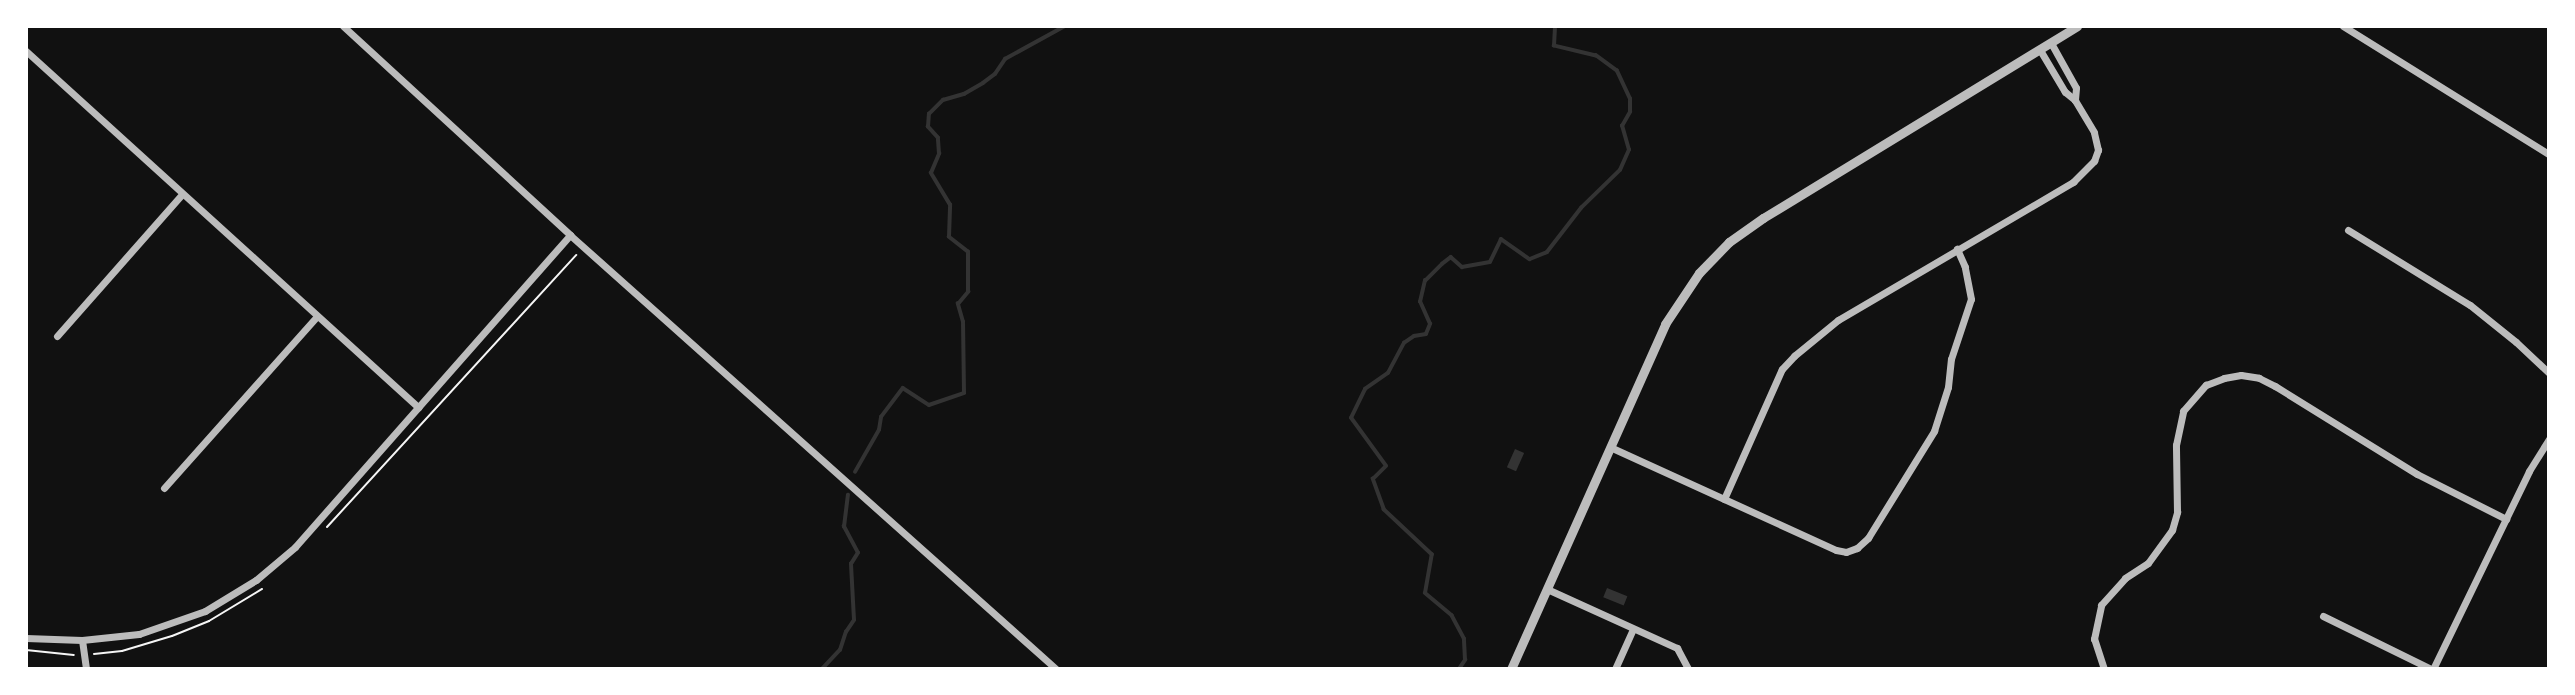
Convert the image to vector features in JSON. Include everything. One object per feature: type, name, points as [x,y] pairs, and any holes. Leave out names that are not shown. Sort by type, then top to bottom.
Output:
[{"type":"street","points":[[342,26],[1056,669]]},
{"type":"street","points":[[1511,669],[1671,313],[1699,273],[1730,242],[1763,218],[2077,26]]},
{"type":"street","points":[[2343,26],[2549,154]]},
{"type":"street","points":[[1724,499],[1782,369],[1794,356],[1838,320],[2087,171],[2094,161],[2097,142],[2076,100],[2076,88],[2051,43]]},
{"type":"street","points":[[2040,50],[2064,93],[2076,100]]},
{"type":"street","points":[[26,51],[418,407]]},
{"type":"street","points":[[57,336],[182,194]]},
{"type":"street","points":[[2348,230],[2494,322],[2549,373]]},
{"type":"street","points":[[26,638],[82,640],[139,634],[172,624],[222,602],[256,580],[295,547],[570,234]]},
{"type":"street","points":[[1610,447],[1836,550],[1846,552],[1857,548],[1868,538],[1934,431],[1948,387],[1951,359],[1971,299],[1965,267],[1957,249]]},
{"type":"street","points":[[164,488],[317,316]]},
{"type":"street","points":[[2104,669],[2094,639],[2101,605],[2125,578],[2148,563],[2172,530],[2177,512],[2176,445],[2180,419],[2194,397],[2206,386],[2224,378],[2241,375],[2259,378],[2275,386],[2417,474],[2506,519]]},
{"type":"street","points":[[2323,616],[2432,669],[2549,439]]},
{"type":"street","points":[[1547,589],[1677,648],[1688,669]]},
{"type":"street","points":[[1615,669],[1633,629]]},
{"type":"street","points":[[82,640],[86,669]]},
{"type":"shaded area","points":[[1515,449],[1524,453],[1516,471],[1507,467]]},
{"type":"shaded area","points":[[1607,588],[1627,596],[1624,606],[1603,597]]},
{"type":"waterway","points":[[855,472],[879,430],[881,417],[903,388],[929,405],[964,393],[963,322],[958,304],[968,292],[968,252],[949,237],[950,205],[931,173],[939,154],[938,138],[928,127],[929,114],[943,100],[964,94],[983,83],[995,74],[1005,59],[1065,26]]},
{"type":"waterway","points":[[1459,669],[1465,660],[1464,639],[1452,616],[1425,593],[1432,555],[1384,510],[1373,479],[1386,466],[1351,418],[1365,389],[1388,373],[1404,343],[1414,336],[1426,334],[1430,324],[1420,302],[1425,281],[1442,264],[1451,257],[1462,267],[1490,262],[1501,239],[1530,259],[1547,252],[1581,208],[1620,170],[1629,150],[1622,126],[1630,112],[1630,99],[1617,71],[1596,56],[1554,46],[1555,26]]},
{"type":"waterway","points":[[822,669],[840,650],[846,632],[854,620],[851,564],[858,553],[844,527],[848,495]]}]
